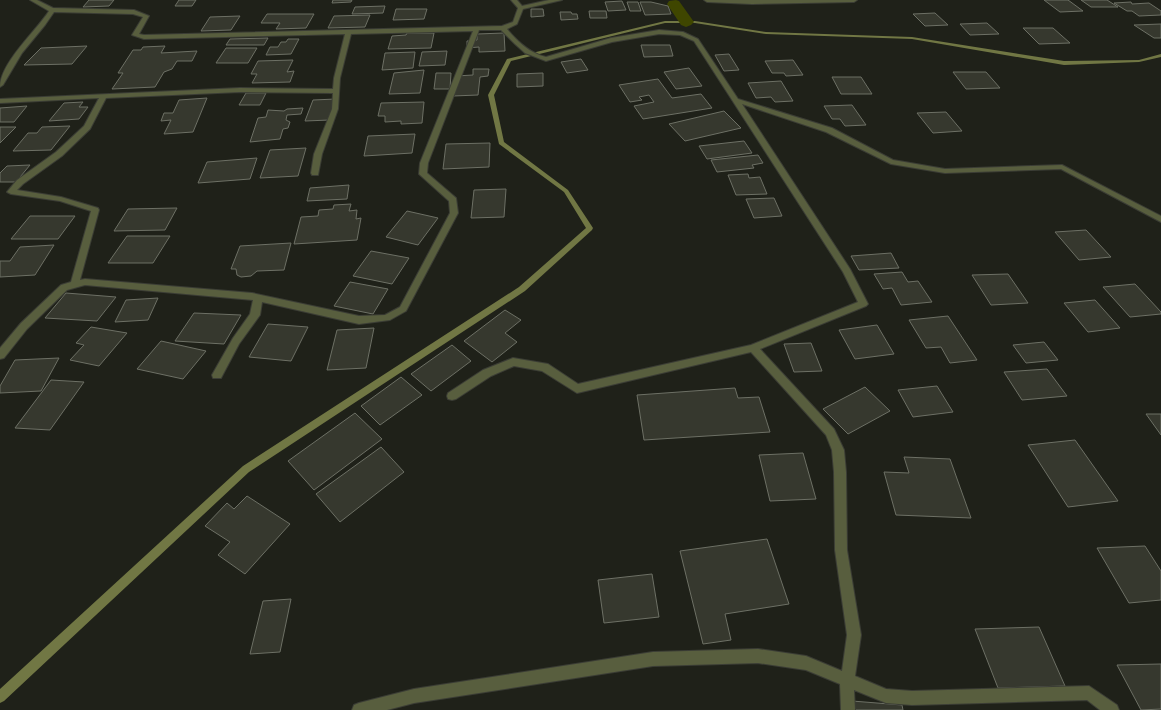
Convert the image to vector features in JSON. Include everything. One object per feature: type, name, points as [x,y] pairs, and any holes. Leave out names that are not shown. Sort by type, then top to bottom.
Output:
[{"type":"street","points":[[33,0],[52,10],[134,12],[146,16],[135,35],[144,37],[503,28],[516,23],[522,8]]},
{"type":"street","points":[[514,0],[522,8]]},
{"type":"street","points":[[522,8],[535,4],[560,0]]},
{"type":"street","points":[[707,0],[752,2],[852,0]]},
{"type":"street","points":[[0,85],[19,52],[43,24],[52,10]]},
{"type":"street","points":[[0,355],[24,326],[52,298],[64,287],[75,283],[85,282],[157,287],[258,298],[358,320],[388,318],[403,309],[454,213],[453,200],[423,174],[424,163],[477,28]]},
{"type":"street","points":[[452,396],[487,373],[513,362],[544,368],[577,389],[752,348],[863,304],[847,271],[696,40],[681,33],[659,32],[612,40],[546,59],[535,57],[525,50],[503,28]]},
{"type":"street","points":[[315,173],[318,154],[335,109],[337,78],[349,31]]},
{"type":"street","points":[[0,102],[240,90],[336,91]]},
{"type":"street","points":[[75,283],[95,210],[61,200],[11,192],[20,182],[59,154],[87,127],[104,96]]},
{"type":"street","points":[[736,100],[829,130],[891,162],[945,171],[1062,167],[1161,219]]},
{"type":"street","points":[[217,375],[236,341],[255,315],[258,298]]},
{"type":"street","points":[[752,348],[830,432],[838,450],[840,472],[841,550],[854,635],[847,681],[848,710]]},
{"type":"street","points":[[359,710],[414,696],[653,659],[758,656],[806,663],[886,696],[912,698],[1089,693],[1112,710]]},
{"type":"building","points":[[89,0],[114,0],[109,6],[83,7]]},
{"type":"building","points":[[179,0],[196,0],[192,6],[175,6]]},
{"type":"building","points":[[333,0],[352,0],[351,2],[332,3]]},
{"type":"building","points":[[1044,0],[1068,0],[1083,11],[1060,12]]},
{"type":"building","points":[[1081,0],[1107,0],[1118,7],[1091,7]]},
{"type":"building","points":[[622,1],[626,10],[608,11],[605,2]]},
{"type":"building","points":[[627,2],[638,2],[641,11],[630,11]]},
{"type":"building","points":[[640,2],[651,2],[668,6],[671,14],[645,15]]},
{"type":"building","points":[[1131,2],[1132,4],[1149,3],[1161,11],[1161,15],[1139,16],[1132,11],[1127,11],[1114,3]]},
{"type":"building","points":[[385,6],[383,13],[352,14],[355,7]]},
{"type":"building","points":[[396,9],[427,9],[424,19],[393,20]]},
{"type":"building","points":[[531,9],[543,9],[544,16],[531,17]]},
{"type":"building","points":[[589,11],[606,11],[607,18],[590,18]]},
{"type":"building","points":[[560,12],[571,12],[572,14],[577,14],[578,19],[561,20]]},
{"type":"building","points":[[935,13],[948,25],[925,26],[913,14]]},
{"type":"building","points":[[267,14],[314,14],[306,28],[276,29],[280,23],[261,23]]},
{"type":"building","points":[[370,15],[365,27],[328,28],[334,16]]},
{"type":"building","points":[[240,16],[231,30],[201,31],[210,17]]},
{"type":"building","points":[[987,23],[999,34],[970,35],[960,24]]},
{"type":"building","points":[[1161,24],[1161,38],[1154,38],[1134,25]]},
{"type":"building","points":[[1023,28],[1053,28],[1070,43],[1039,44]]},
{"type":"building","points":[[407,33],[434,33],[431,48],[388,49],[392,36],[406,35]]},
{"type":"building","points":[[504,33],[505,51],[479,52],[479,47],[467,48],[467,41],[477,40],[477,34]]},
{"type":"building","points":[[268,38],[264,45],[226,45],[230,39]]},
{"type":"building","points":[[288,39],[299,39],[291,54],[266,55],[270,47],[278,47],[281,42],[286,42]]},
{"type":"building","points":[[641,45],[670,45],[673,56],[644,57]]},
{"type":"building","points":[[87,46],[72,64],[24,65],[41,48]]},
{"type":"building","points":[[165,46],[161,53],[197,51],[192,61],[177,61],[172,69],[164,72],[155,87],[112,89],[123,73],[118,73],[133,50],[141,50],[143,47]]},
{"type":"building","points":[[226,48],[257,48],[248,63],[216,63]]},
{"type":"building","points":[[447,51],[445,65],[419,66],[422,52]]},
{"type":"building","points":[[415,52],[413,68],[382,70],[385,53]]},
{"type":"building","points":[[729,54],[739,70],[724,71],[715,55]]},
{"type":"building","points":[[581,59],[588,70],[567,73],[561,62]]},
{"type":"building","points":[[293,60],[287,72],[294,71],[290,82],[252,83],[257,74],[251,74],[258,61]]},
{"type":"building","points":[[793,60],[803,75],[786,76],[784,73],[772,73],[765,61]]},
{"type":"building","points":[[689,68],[702,86],[676,89],[664,72]]},
{"type":"building","points":[[473,69],[489,69],[488,76],[480,77],[478,95],[453,96],[456,76],[473,75]]},
{"type":"building","points":[[424,70],[420,93],[389,94],[394,73]]},
{"type":"building","points":[[953,72],[986,72],[1000,88],[966,89]]},
{"type":"building","points":[[436,73],[451,73],[450,89],[434,89]]},
{"type":"building","points":[[543,73],[543,86],[517,87],[517,74]]},
{"type":"building","points":[[832,77],[861,77],[872,94],[841,94]]},
{"type":"building","points":[[658,79],[672,98],[701,94],[712,108],[643,119],[634,106],[654,102],[649,95],[639,97],[642,100],[630,102],[619,85]]},
{"type":"building","points":[[781,81],[793,101],[775,102],[771,97],[756,98],[748,83]]},
{"type":"building","points":[[246,93],[266,93],[260,105],[239,105]]},
{"type":"building","points":[[207,98],[193,132],[164,134],[171,120],[161,121],[164,113],[173,113],[179,100]]},
{"type":"building","points":[[336,99],[330,120],[305,121],[313,100]]},
{"type":"building","points":[[83,102],[79,107],[88,107],[79,119],[49,121],[64,103]]},
{"type":"building","points":[[424,102],[422,123],[401,124],[401,121],[385,122],[385,116],[378,116],[381,103]]},
{"type":"building","points":[[852,105],[866,125],[845,126],[840,119],[832,119],[824,106]]},
{"type":"building","points":[[27,106],[14,122],[0,122],[0,108]]},
{"type":"building","points":[[303,108],[301,114],[287,115],[286,120],[290,122],[288,128],[283,129],[280,139],[250,142],[258,118],[266,117],[268,110],[284,111],[287,109]]},
{"type":"building","points":[[724,111],[741,128],[685,141],[669,124]]},
{"type":"building","points":[[946,112],[962,131],[933,133],[917,113]]},
{"type":"building","points":[[70,126],[51,150],[13,151],[28,133],[37,133],[42,127]]},
{"type":"building","points":[[0,127],[16,127],[0,143]]},
{"type":"building","points":[[415,134],[412,153],[364,156],[368,136]]},
{"type":"building","points":[[744,141],[752,153],[707,159],[699,146]]},
{"type":"building","points":[[490,143],[489,167],[443,169],[446,144]]},
{"type":"building","points":[[306,148],[298,176],[260,178],[270,150]]},
{"type":"building","points":[[758,155],[763,163],[752,165],[754,168],[717,172],[711,160]]},
{"type":"building","points":[[257,158],[250,179],[198,183],[207,162]]},
{"type":"building","points":[[30,165],[16,182],[0,182],[0,173],[7,166]]},
{"type":"building","points":[[748,174],[749,178],[760,177],[767,194],[736,195],[728,175]]},
{"type":"building","points":[[349,185],[347,199],[307,201],[310,188]]},
{"type":"building","points":[[506,189],[504,217],[471,218],[474,190]]},
{"type":"building","points":[[774,198],[782,216],[754,218],[746,199]]},
{"type":"building","points":[[351,204],[349,211],[357,210],[356,219],[361,218],[357,240],[294,244],[301,217],[318,216],[319,210],[333,209],[334,205]]},
{"type":"building","points":[[177,208],[165,230],[114,231],[128,209]]},
{"type":"building","points":[[407,211],[438,218],[418,245],[386,237]]},
{"type":"building","points":[[30,216],[75,216],[58,239],[11,239]]},
{"type":"building","points":[[1086,230],[1111,257],[1079,260],[1055,232]]},
{"type":"building","points":[[127,236],[170,236],[153,263],[108,263]]},
{"type":"building","points":[[291,243],[284,270],[257,271],[251,276],[241,277],[237,275],[236,269],[231,269],[240,246]]},
{"type":"building","points":[[54,245],[35,275],[0,277],[0,261],[10,261],[20,247]]},
{"type":"building","points":[[371,251],[409,258],[392,284],[353,276]]},
{"type":"building","points":[[891,253],[899,268],[859,270],[851,256]]},
{"type":"building","points":[[902,272],[908,282],[918,281],[932,302],[901,305],[892,288],[883,289],[874,274]]},
{"type":"building","points":[[1008,274],[1028,303],[991,305],[972,275]]},
{"type":"building","points":[[350,282],[388,289],[373,314],[334,306]]},
{"type":"building","points":[[1135,284],[1161,312],[1161,314],[1130,317],[1103,287]]},
{"type":"building","points":[[66,293],[116,297],[97,321],[45,318]]},
{"type":"building","points":[[158,298],[148,320],[115,322],[126,300]]},
{"type":"building","points":[[1095,300],[1120,328],[1088,332],[1064,303]]},
{"type":"building","points":[[505,310],[521,320],[505,333],[517,342],[492,362],[464,341]]},
{"type":"building","points":[[194,313],[241,315],[224,344],[175,341]]},
{"type":"building","points":[[948,316],[977,360],[950,363],[941,347],[926,348],[909,320]]},
{"type":"building","points":[[268,324],[308,327],[291,361],[249,357]]},
{"type":"building","points":[[877,325],[894,354],[855,359],[839,330]]},
{"type":"building","points":[[91,327],[127,333],[99,366],[70,360],[84,345],[76,343]]},
{"type":"building","points":[[374,328],[366,368],[327,370],[337,330]]},
{"type":"building","points":[[161,341],[206,351],[183,379],[137,369]]},
{"type":"building","points":[[1044,342],[1058,360],[1026,363],[1013,345]]},
{"type":"building","points":[[811,343],[822,371],[794,372],[784,344]]},
{"type":"building","points":[[452,345],[471,361],[431,391],[411,374]]},
{"type":"building","points":[[59,358],[41,391],[0,393],[0,386],[15,360]]},
{"type":"building","points":[[1047,369],[1067,396],[1022,400],[1004,372]]},
{"type":"building","points":[[401,377],[422,395],[380,425],[361,406]]},
{"type":"building","points":[[51,380],[84,382],[50,430],[15,428]]},
{"type":"building","points":[[937,386],[953,412],[913,417],[898,390]]},
{"type":"building","points":[[865,387],[890,411],[848,434],[823,409]]},
{"type":"building","points":[[735,388],[738,398],[759,397],[770,432],[644,440],[637,395]]},
{"type":"building","points":[[355,413],[382,439],[314,490],[288,461]]},
{"type":"building","points":[[1146,414],[1161,414],[1161,435]]},
{"type":"building","points":[[1075,440],[1118,501],[1068,507],[1028,445]]},
{"type":"building","points":[[381,447],[404,472],[340,522],[316,494]]},
{"type":"building","points":[[803,453],[816,499],[770,501],[759,455]]},
{"type":"building","points":[[904,457],[950,459],[971,518],[896,515],[884,472],[909,473]]},
{"type":"building","points":[[247,496],[290,524],[245,574],[218,555],[230,542],[205,526],[227,503],[234,509]]},
{"type":"building","points":[[767,539],[789,604],[725,614],[731,640],[703,644],[680,551]]},
{"type":"building","points":[[1145,546],[1161,571],[1161,600],[1129,603],[1097,548]]},
{"type":"building","points":[[652,574],[659,617],[604,623],[598,580]]},
{"type":"building","points":[[291,599],[280,652],[250,654],[263,601]]},
{"type":"building","points":[[1039,627],[1065,686],[998,688],[975,629]]},
{"type":"building","points":[[1161,664],[1161,709],[1141,710],[1117,665]]},
{"type":"building","points":[[852,701],[902,705],[903,710],[854,710]]},
{"type":"waterway","points":[[674,4],[686,22]]},
{"type":"waterway","points":[[0,697],[246,469],[522,289],[590,228],[566,191],[501,143],[491,95],[509,60],[665,22],[695,22],[766,33],[912,38],[1064,63],[1139,61],[1161,55]]}]
